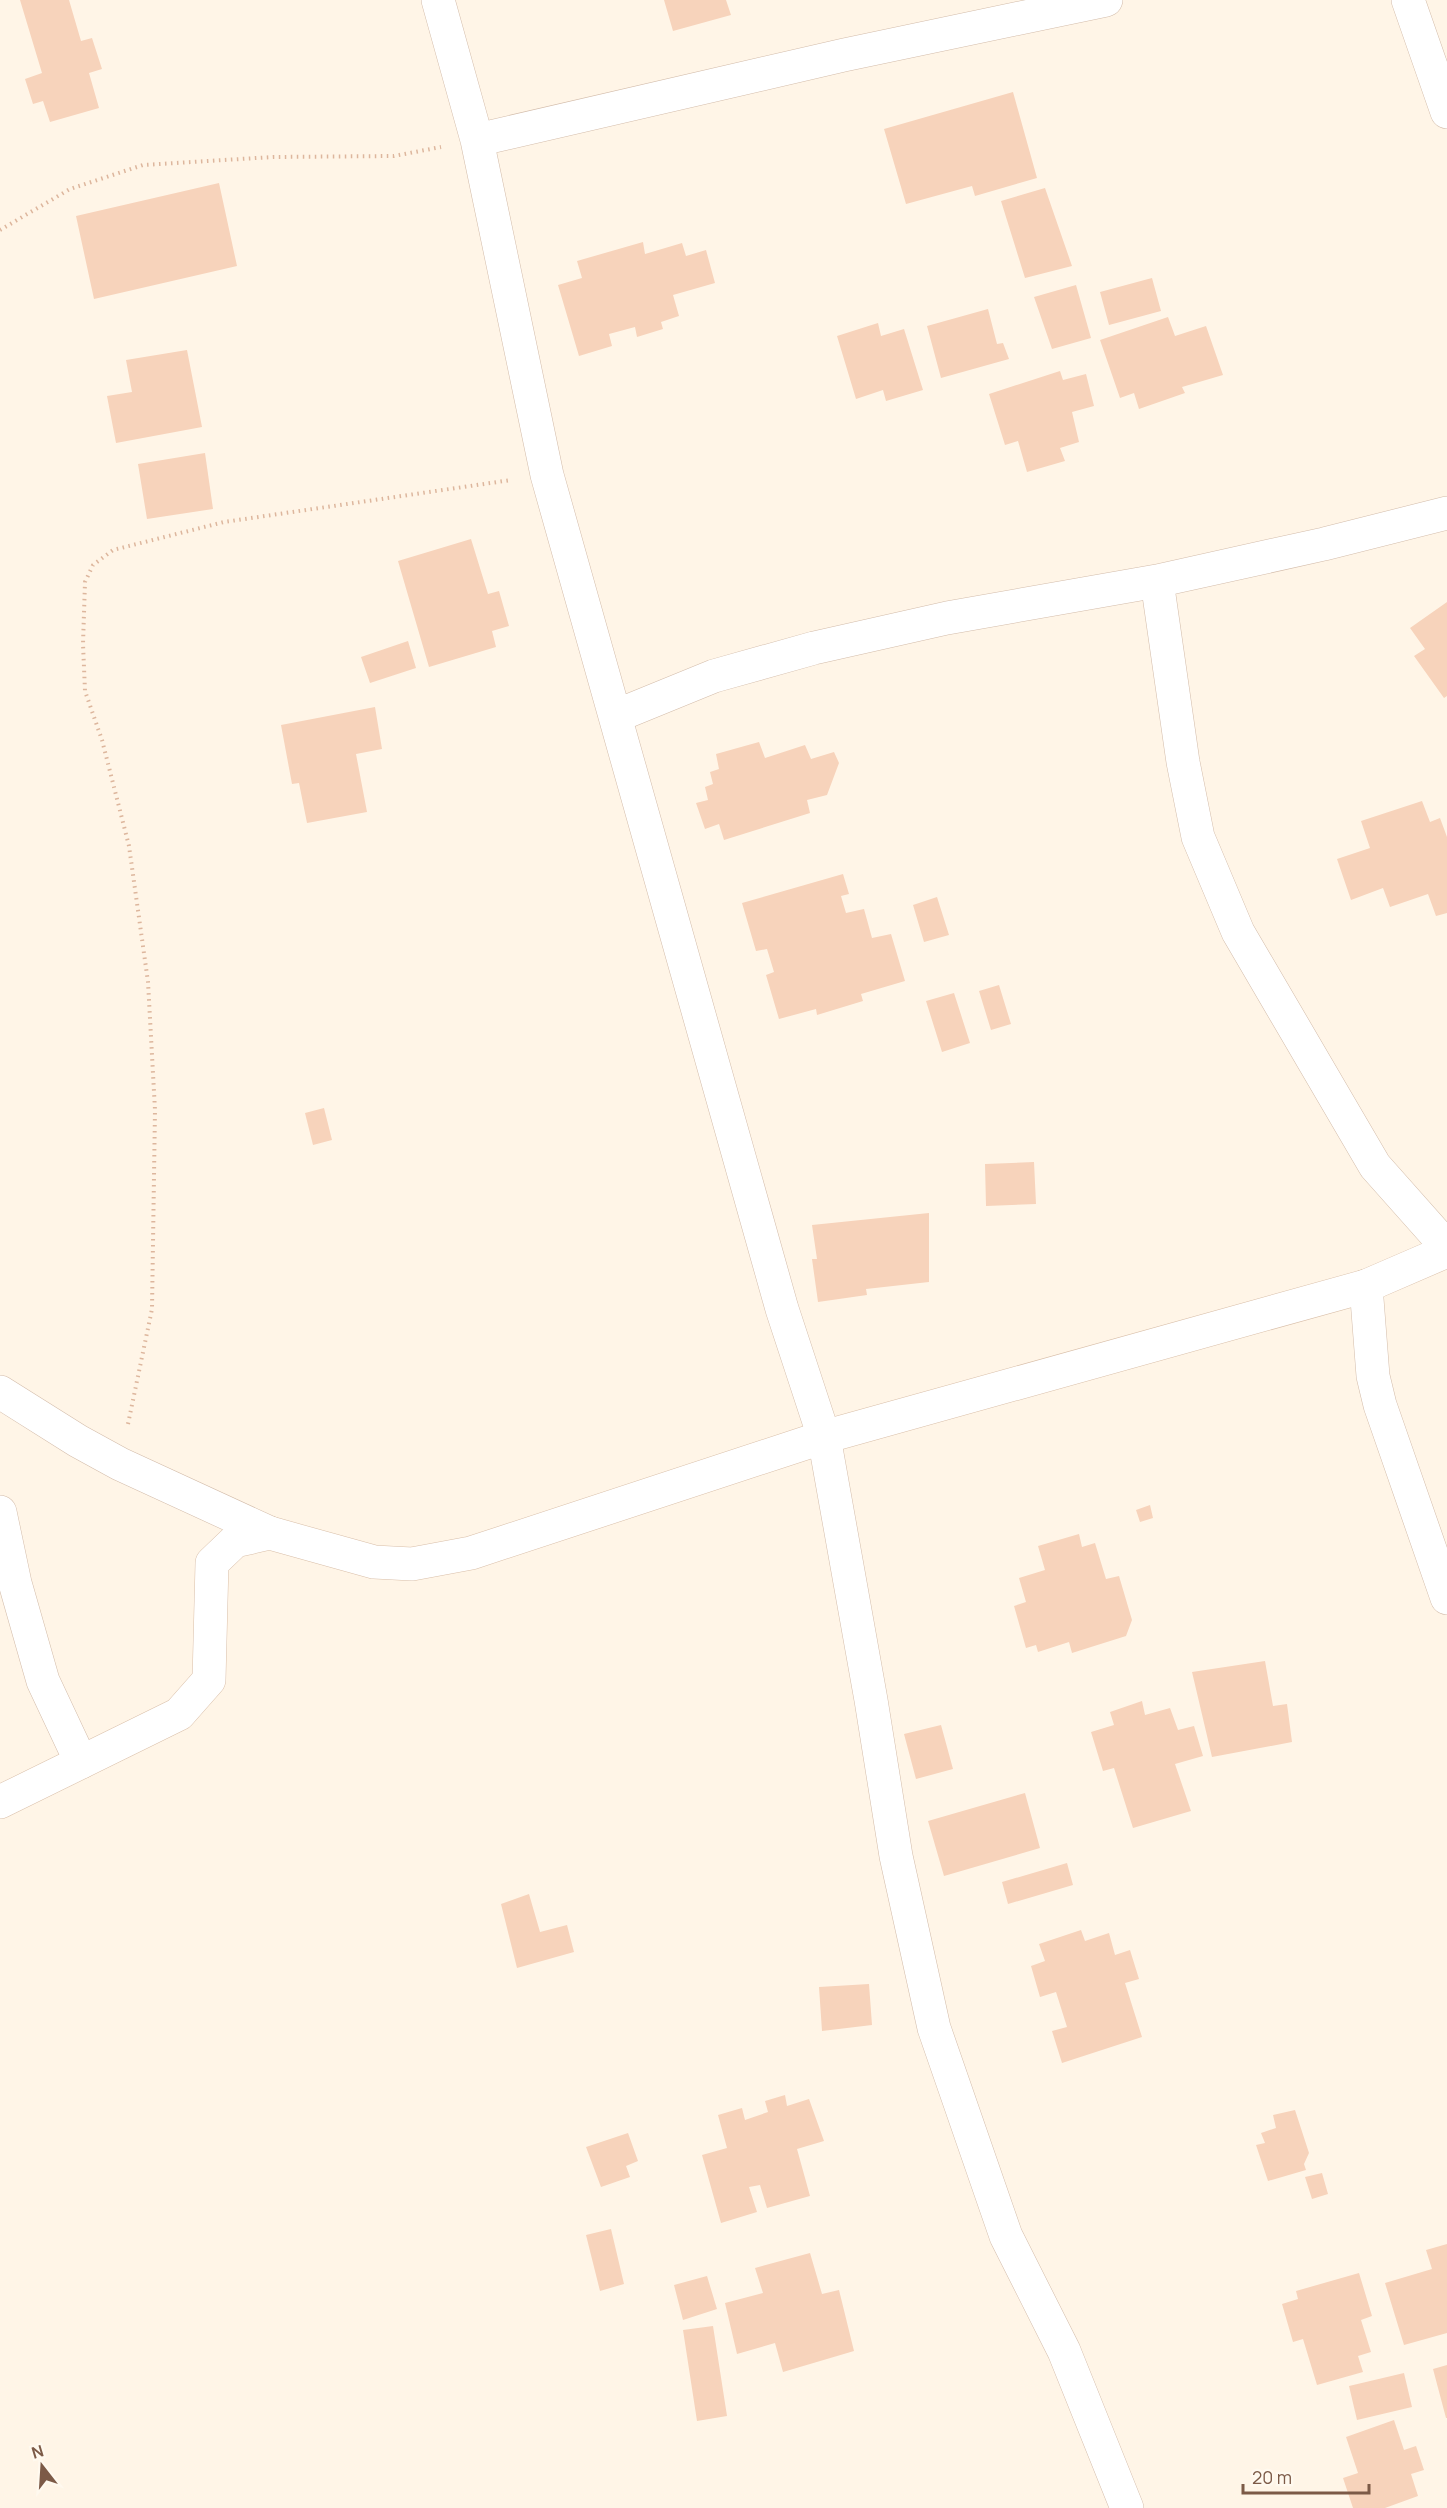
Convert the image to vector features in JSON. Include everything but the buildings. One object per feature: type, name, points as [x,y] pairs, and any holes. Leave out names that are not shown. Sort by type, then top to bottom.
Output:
[{"type":"street","points":[[438,0],[477,140],[547,475],[782,1309],[824,1437],[896,1856],[934,2028],[1006,2236],[1064,2351],[1127,2508]]},
{"type":"street","points":[[477,140],[844,55],[1106,0]]},
{"type":"street","points":[[1408,0],[1447,112]]},
{"type":"street","points":[[616,716],[714,676],[814,648],[947,618],[1157,581],[1324,544],[1447,513]]},
{"type":"street","points":[[0,1392],[78,1441],[120,1464],[270,1533],[374,1562],[412,1564],[471,1553],[824,1437],[1366,1286],[1447,1249],[1375,1166],[1238,932],[1198,837],[1183,762],[1157,581]]},
{"type":"street","points":[[1366,1286],[1373,1376],[1380,1405],[1447,1598]]},
{"type":"street","points":[[0,1512],[15,1583],[43,1681],[81,1762]]},
{"type":"street","points":[[0,1802],[179,1714],[209,1680],[212,1563],[235,1541],[270,1533]]},
{"type":"path","points":[[0,230],[70,189],[143,165],[273,157],[394,156],[477,140]]},
{"type":"path","points":[[120,1464],[152,1309],[155,1110],[148,982],[129,846],[102,740],[85,691],[83,645],[85,582],[93,565],[113,550],[224,522],[547,475]]}]
